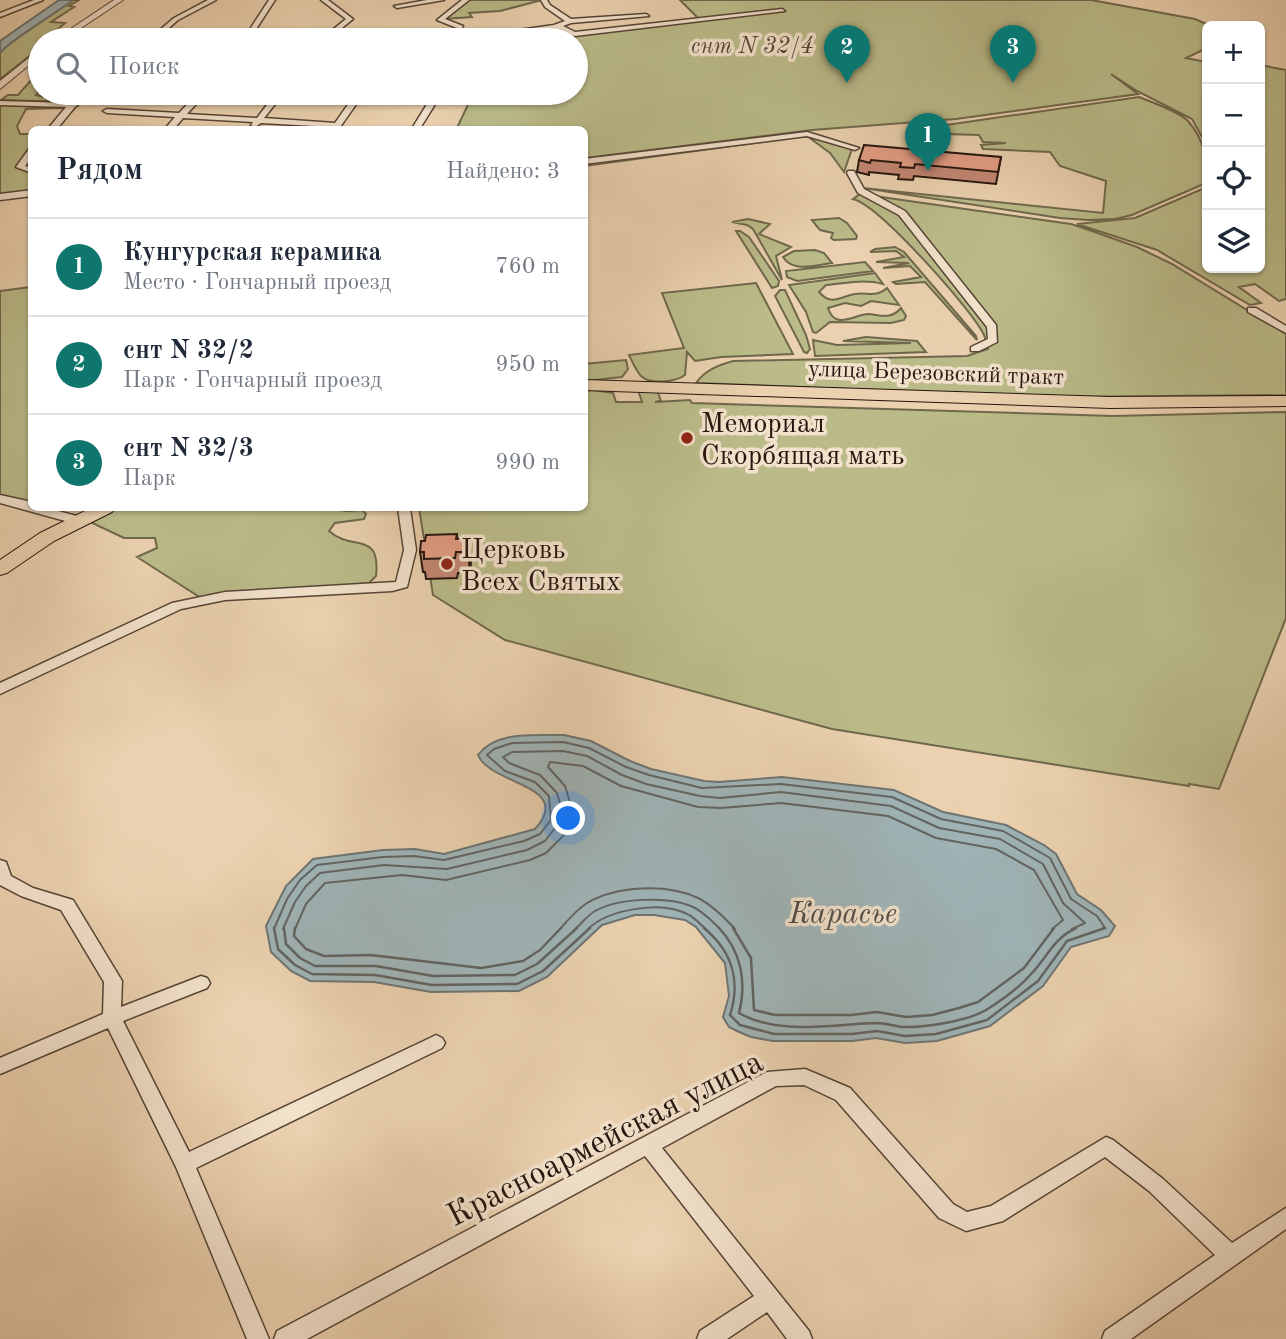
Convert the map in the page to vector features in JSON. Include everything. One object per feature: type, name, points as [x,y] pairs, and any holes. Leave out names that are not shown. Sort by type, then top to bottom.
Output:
[{"type":"main road","name":"улица Березовский тракт","points":[[588,385],[659,385],[971,400],[1231,403],[1286,401]]},
{"type":"main road","points":[[0,569],[47,537],[99,511]]},
{"type":"street","points":[[14,0],[21,8]]},
{"type":"street","points":[[0,15],[40,0]]},
{"type":"street","points":[[76,28],[119,0]]},
{"type":"street","points":[[165,28],[176,19],[213,0]]},
{"type":"street","points":[[254,28],[272,0]]},
{"type":"street","points":[[325,0],[332,0]]},
{"type":"street","points":[[325,0],[350,19],[338,28]]},
{"type":"street","points":[[397,6],[441,0]]},
{"type":"street","points":[[460,28],[440,20],[467,0]]},
{"type":"street","points":[[544,0],[547,6],[570,21]]},
{"type":"street","points":[[588,33],[782,11]]},
{"type":"street","points":[[544,28],[570,21],[646,16]]},
{"type":"street","points":[[0,86],[28,62]]},
{"type":"street","points":[[0,103],[28,104]]},
{"type":"street","points":[[54,126],[72,105]]},
{"type":"street","points":[[171,126],[191,105]]},
{"type":"street","points":[[255,126],[271,105]]},
{"type":"street","points":[[336,126],[351,105]]},
{"type":"street","points":[[417,126],[431,105]]},
{"type":"street","points":[[107,111],[322,126]]},
{"type":"street","points":[[588,161],[807,134],[855,148]]},
{"type":"street","points":[[28,156],[20,167],[28,170]]},
{"type":"street","points":[[851,173],[861,191],[902,213],[992,327],[993,340],[975,349]]},
{"type":"street","points":[[0,199],[28,194]]},
{"type":"street","points":[[0,199],[28,201]]},
{"type":"street","points":[[1252,310],[1286,330]]},
{"type":"street","points":[[0,499],[28,506]]},
{"type":"street","points":[[46,511],[80,521]]},
{"type":"street","points":[[0,689],[177,606],[225,596],[392,587],[402,584],[410,550],[404,511]]},
{"type":"street","points":[[0,866],[4,880],[27,892],[67,905],[114,981],[112,1018],[185,1164],[258,1339]]},
{"type":"street","points":[[0,1066],[201,983]]},
{"type":"street","points":[[185,1164],[436,1043]]},
{"type":"street","name":"Красноармейская улица","points":[[285,1339],[774,1079],[805,1077],[844,1094],[946,1211],[966,1222],[996,1214],[1106,1146],[1156,1185],[1230,1255]]},
{"type":"street","points":[[649,1146],[801,1339]]},
{"type":"street","points":[[1113,1339],[1286,1217]]},
{"type":"street","points":[[708,1339],[770,1298]]},
{"type":"green space","points":[[73,0],[79,0],[69,6],[74,7],[51,22],[65,23],[59,28],[32,28]]},
{"type":"green space","points":[[468,0],[542,0],[500,11],[469,13],[472,17],[442,19]]},
{"type":"green space","name":"снт N 32/4","points":[[680,0],[1091,0],[1202,22],[1202,50],[1186,58],[1202,61],[1202,137],[1192,119],[1137,91],[1111,74],[1138,94],[956,119],[812,130],[588,158],[588,126],[458,126],[468,105],[588,105],[588,31],[699,19]]},
{"type":"green space","points":[[28,31],[28,57],[0,79],[0,50]]},
{"type":"green space","points":[[1265,66],[1286,70],[1286,299],[1279,301],[1255,284],[1239,287],[1261,303],[1250,305],[1157,250],[1077,224],[1135,218],[1202,189],[1202,273],[1265,273]]},
{"type":"green space","points":[[28,84],[28,101],[1,100],[8,95],[18,95]]},
{"type":"green space","points":[[1139,97],[1188,121],[1202,146],[1202,185],[1132,215],[1088,220],[863,188],[1103,213],[1106,181],[1060,166],[1050,152],[983,149],[981,145],[1006,143],[983,142],[979,135],[911,133],[919,129]]},
{"type":"green space","points":[[0,105],[64,108],[26,109],[17,126],[20,134],[28,134],[28,151],[18,166],[28,172],[28,192],[0,195]]},
{"type":"green space","points":[[807,135],[852,149],[844,172],[830,153],[807,136],[588,166],[588,162]]},
{"type":"green space","points":[[860,194],[1071,224],[1137,247],[1172,264],[1286,334],[1286,395],[1060,397],[696,383],[708,371],[733,361],[967,356],[988,349],[983,333],[961,302],[902,237],[866,205],[853,199]]},
{"type":"green space","points":[[839,218],[847,223],[857,236],[856,239],[834,240],[831,238],[833,233],[820,230],[812,220]]},
{"type":"green space","points":[[748,219],[770,224],[759,234],[791,247],[776,256],[782,280],[753,229],[732,222]]},
{"type":"green space","points":[[736,231],[749,237],[779,281],[778,286],[772,288]]},
{"type":"green space","points":[[895,247],[904,252],[977,340],[925,282],[893,282],[921,277],[910,266],[883,268],[909,263],[876,262],[904,257],[896,251],[870,252]]},
{"type":"green space","points":[[815,250],[824,253],[832,263],[799,266],[787,262],[783,257],[794,251]]},
{"type":"green space","points":[[865,262],[873,271],[797,281],[787,277],[786,271]]},
{"type":"green space","points":[[875,273],[883,284],[862,282],[826,285],[819,292],[832,300],[855,294],[875,294],[887,288],[899,305],[871,301],[861,306],[845,303],[828,308],[831,315],[841,320],[868,314],[886,316],[901,308],[906,316],[904,320],[891,323],[830,322],[816,333],[813,332],[806,312],[789,285]]},
{"type":"green space","points":[[756,283],[793,354],[721,357],[695,361],[687,352],[685,375],[681,377],[669,381],[650,381],[639,374],[629,355],[684,348],[662,293]]},
{"type":"green space","points":[[28,287],[28,501],[0,495],[0,291]]},
{"type":"green space","points":[[780,290],[785,290],[806,335],[810,349],[807,353],[804,352],[775,296]]},
{"type":"green space","points":[[866,337],[917,341],[926,352],[815,356],[813,340],[837,345],[911,343],[843,341]]},
{"type":"green space","points":[[626,360],[628,369],[622,377],[588,381],[588,364]]},
{"type":"green space","points":[[638,390],[657,390],[661,401],[655,402],[690,400],[692,403],[1113,416],[1286,412],[1286,618],[1219,789],[832,729],[505,640],[433,595],[419,511],[588,511],[588,391],[613,393],[616,402],[642,402]]},
{"type":"green space","points":[[107,511],[363,511],[366,514],[364,519],[335,523],[329,531],[338,537],[369,547],[374,553],[376,576],[369,583],[201,598],[137,557],[157,548],[155,538],[124,538],[88,521]]},
{"type":"water","points":[[59,0],[73,0],[33,28],[28,28],[28,31],[0,54],[0,41]]},
{"type":"water","name":"Карасье","points":[[564,735],[591,741],[651,769],[704,781],[782,777],[894,790],[943,812],[1006,825],[1056,854],[1077,894],[1101,910],[1115,926],[1109,936],[1071,947],[1043,986],[990,1026],[937,1041],[905,1043],[876,1038],[852,1041],[773,1041],[751,1037],[729,1027],[723,1017],[729,996],[725,963],[696,927],[685,920],[654,915],[635,915],[602,925],[547,977],[519,991],[431,992],[374,982],[310,981],[291,971],[271,952],[266,926],[286,886],[313,859],[383,850],[415,849],[444,854],[535,829],[545,814],[545,803],[538,794],[486,765],[478,755],[495,741],[506,738]]},
{"type":"building","points":[[864,145],[1001,157],[998,172],[915,164],[914,168],[900,167],[901,163],[871,160],[870,163],[859,160]]},
{"type":"building","points":[[457,534],[456,539],[469,538],[468,552],[456,552],[455,558],[424,559],[424,552],[420,552],[421,541],[425,541],[426,535]]},
{"type":"place","name":"снт N 32/2","points":[[847,83]]},
{"type":"place","name":"снт N 32/3","points":[[1013,83]]},
{"type":"place","name":"Кунгурская керамика","points":[[928,171]]},
{"type":"place","name":"Мемориал Скорбящая мать","points":[[687,438]]},
{"type":"place","name":"Церковь Всех Святых","points":[[447,564]]}]
